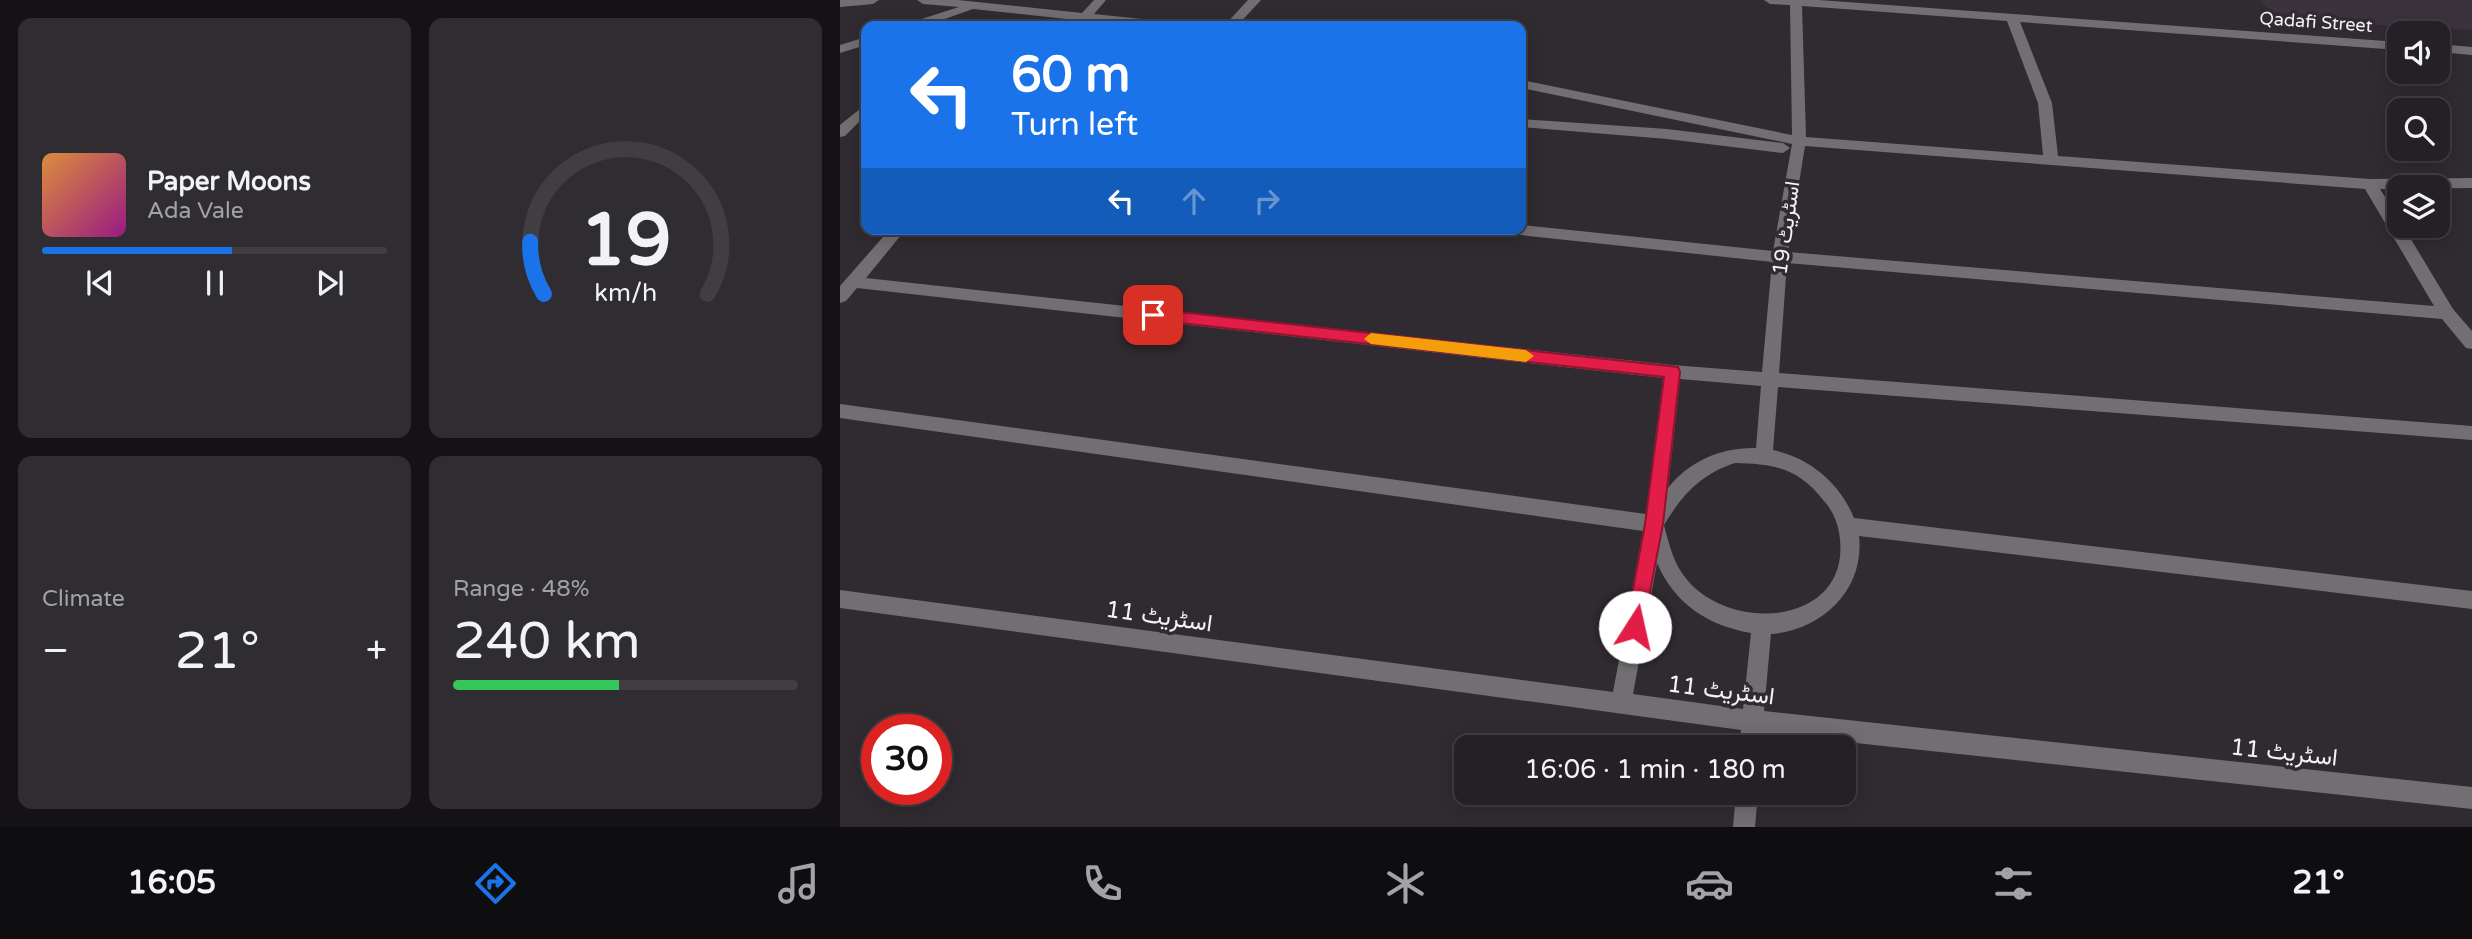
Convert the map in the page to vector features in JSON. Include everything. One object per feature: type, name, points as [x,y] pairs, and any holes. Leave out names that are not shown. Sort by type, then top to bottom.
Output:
[{"type":"street","points":[[840,3],[873,0]]},
{"type":"street","points":[[923,0],[1081,21],[1100,0]]},
{"type":"street","points":[[1235,21],[1255,0]]},
{"type":"street","name":"Qadafi Street","points":[[1770,0],[2387,45]]},
{"type":"street","points":[[1956,0],[1959,14]]},
{"type":"street","name":"اسٹریٹ 19","points":[[1764,456],[1780,257],[1798,145],[1796,1]]},
{"type":"street","points":[[929,21],[974,7]]},
{"type":"street","points":[[959,21],[974,7]]},
{"type":"street","points":[[2012,18],[2045,103],[2051,160]]},
{"type":"street","points":[[840,49],[861,43]]},
{"type":"street","points":[[2450,49],[2472,51]]},
{"type":"street","points":[[1526,85],[1798,145]]},
{"type":"street","points":[[840,133],[861,113]]},
{"type":"street","points":[[1526,123],[2370,184],[2472,183]]},
{"type":"street","points":[[2370,184],[2447,313],[2472,344]]},
{"type":"street","points":[[1526,231],[1780,257],[2447,313]]},
{"type":"street","points":[[840,297],[894,235]]},
{"type":"street","points":[[852,282],[1672,372],[2472,433]]},
{"type":"street","points":[[1621,704],[1654,524],[1672,372]]},
{"type":"street","points":[[840,411],[1654,524]]},
{"type":"street","points":[[1735,455],[1764,456],[1792,463],[1818,479],[1837,500],[1848,526],[1850,555],[1841,583],[1822,606],[1794,621],[1762,626],[1728,621],[1698,605],[1676,582],[1654,524],[1685,478],[1708,463],[1735,455]]},
{"type":"street","points":[[1848,526],[2472,600]]},
{"type":"street","name":"اسٹریٹ 11","points":[[840,599],[1752,721],[2472,798]]},
{"type":"street","points":[[1751,735],[1762,626]]},
{"type":"street","points":[[1744,827],[1746,805]]},
{"type":"shaded area","points":[[2259,0],[2472,0],[2472,30],[2450,29],[2450,21],[2387,21],[2387,26],[2281,20]]},
{"type":"slow traffic","points":[[1371,339],[1526,356]]},
{"type":"route","points":[[1153,315],[1672,372],[1654,524],[1635,627]]}]
